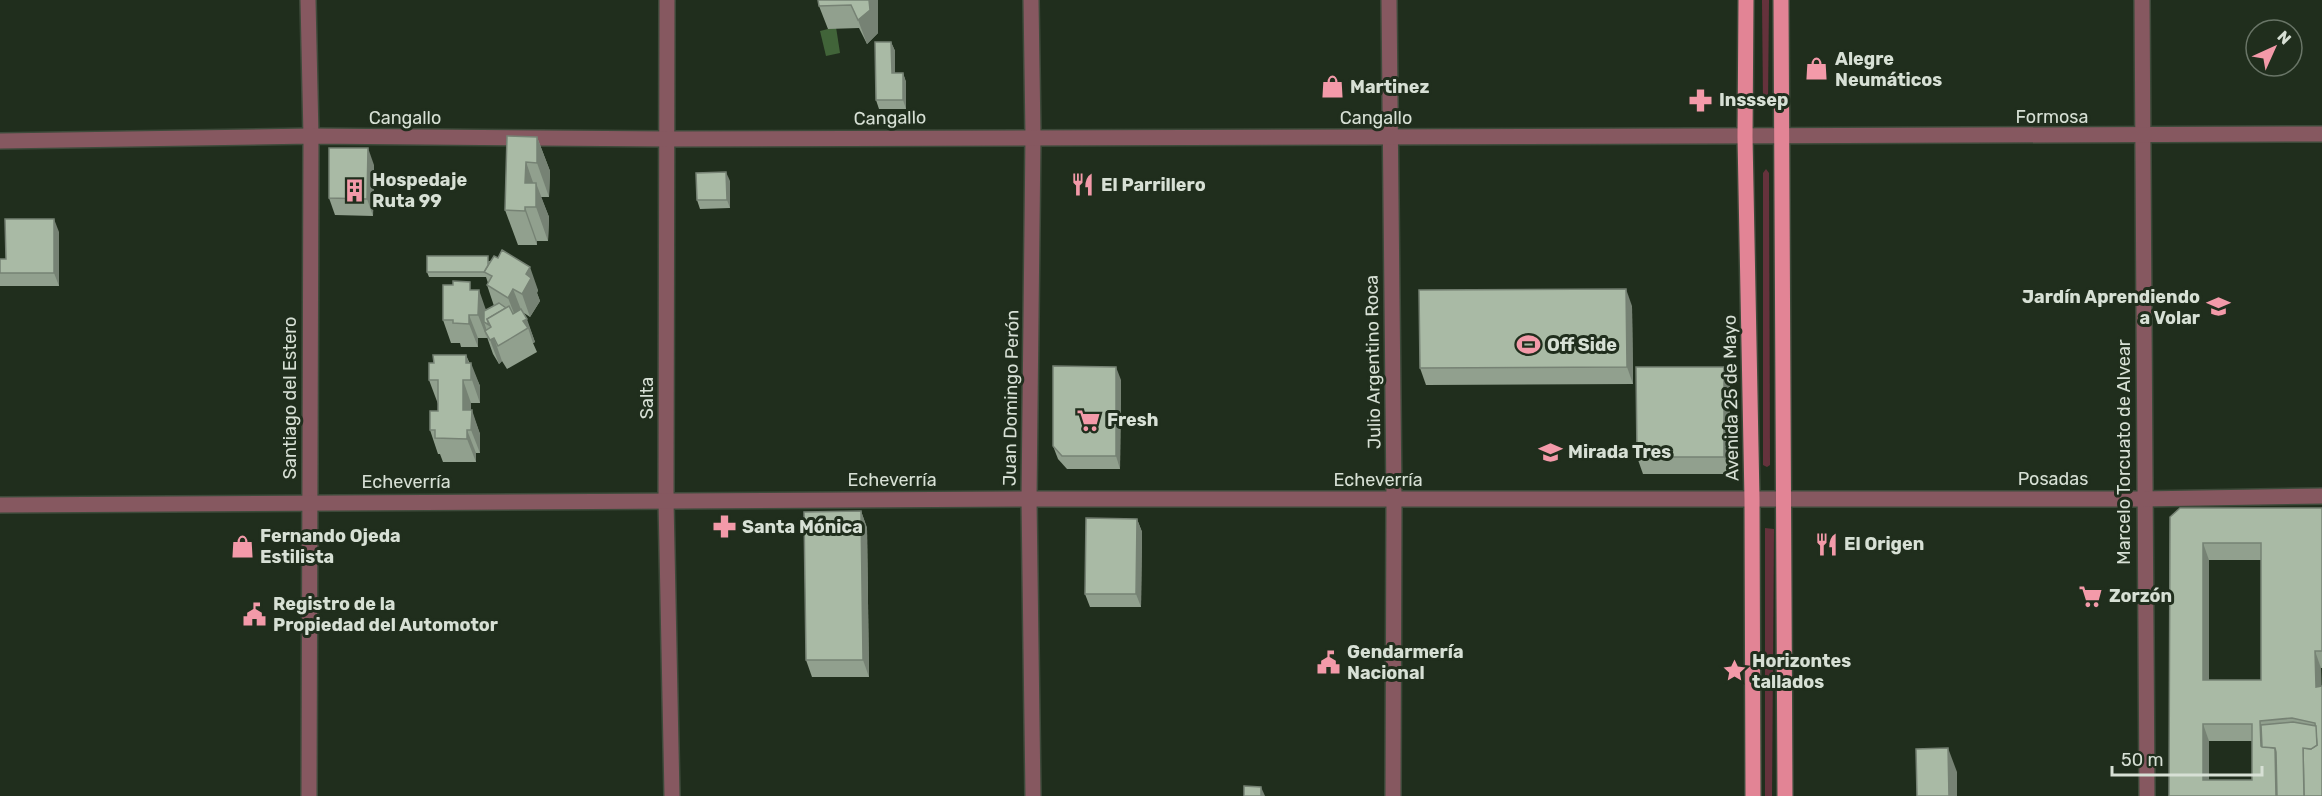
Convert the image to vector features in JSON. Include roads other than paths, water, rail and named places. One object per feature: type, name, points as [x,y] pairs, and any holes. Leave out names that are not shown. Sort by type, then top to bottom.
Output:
[{"type":"main road","name":"Avenida 25 de Mayo","points":[[1746,0],[1744,137],[1752,499],[1753,796]]},
{"type":"main road","points":[[1781,0],[1785,796]]},
{"type":"street","name":"Santiago del Estero","points":[[308,0],[311,136],[309,796]]},
{"type":"street","name":"Salta","points":[[667,0],[666,501],[672,796]]},
{"type":"street","name":"Juan Domingo Perón","points":[[1030,0],[1033,136],[1029,499],[1033,796]]},
{"type":"street","name":"Julio Argentino Roca","points":[[1389,0],[1394,500],[1393,796]]},
{"type":"street","name":"Marcelo Torcuato de Alvear","points":[[2142,0],[2143,499],[2147,796]]},
{"type":"street","name":"Formosa","points":[[1781,137],[2322,134]]},
{"type":"street","name":"Cangallo","points":[[0,141],[311,136],[668,139],[1033,136],[1781,137]]},
{"type":"street","name":"Posadas","points":[[1785,499],[2143,499],[2322,496]]},
{"type":"street","name":"Echeverría","points":[[0,505],[309,501],[1785,499]]},
{"type":"place","name":"Alegre Neumáticos","points":[[1817,69]]},
{"type":"place","name":"Martinez","points":[[1332,87]]},
{"type":"place","name":"Insssep","points":[[1701,100]]},
{"type":"place","name":"El Parrillero","points":[[1083,185]]},
{"type":"place","name":"Hospedaje Ruta 99","points":[[354,190]]},
{"type":"place","name":"Jardín Aprendiendo a Volar","points":[[2218,307]]},
{"type":"place","name":"Off Side","points":[[1529,345]]},
{"type":"place","name":"Fresh","points":[[1089,420]]},
{"type":"place","name":"Mirada Tres","points":[[1550,452]]},
{"type":"place","name":"Santa Mónica","points":[[724,527]]},
{"type":"place","name":"El Origen","points":[[1826,544]]},
{"type":"place","name":"Fernando Ojeda Estilista","points":[[242,546]]},
{"type":"place","name":"Zorzón","points":[[2091,596]]},
{"type":"place","name":"Registro de la Propiedad del Automotor","points":[[255,614]]},
{"type":"place","name":"Gendarmería Nacional","points":[[1329,662]]},
{"type":"place","name":"Horizontes tallados","points":[[1734,671]]}]
